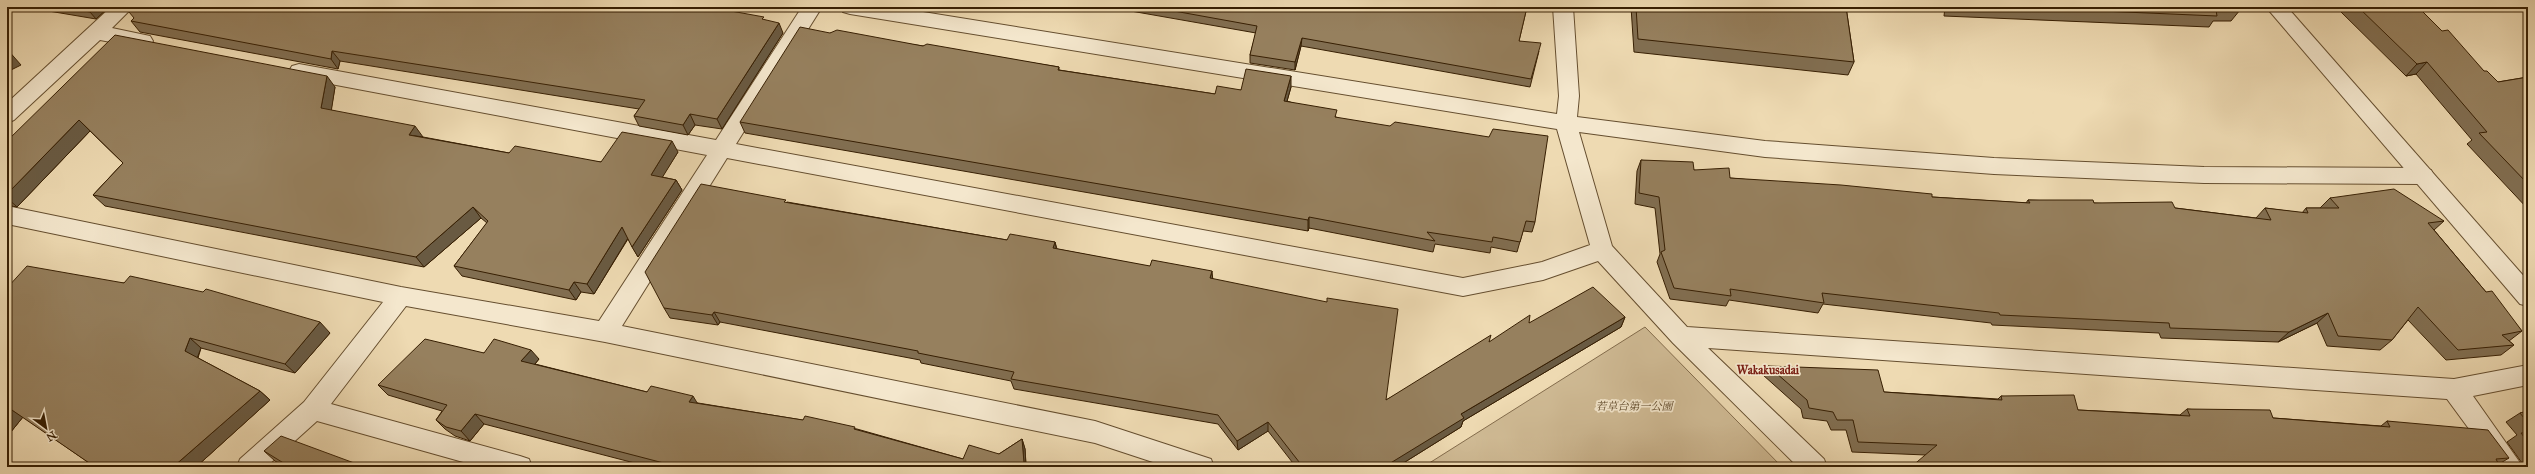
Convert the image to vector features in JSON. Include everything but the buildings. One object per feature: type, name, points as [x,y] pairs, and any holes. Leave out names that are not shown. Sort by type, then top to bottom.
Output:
[{"type":"street","points":[[7,115],[123,7]]},
{"type":"street","points":[[605,332],[812,7]]},
{"type":"street","points":[[850,7],[1566,123],[1765,148],[1994,166],[2204,175],[2423,176]]},
{"type":"street","points":[[1563,7],[1569,96],[1566,123],[1602,250],[1681,336],[1815,467]]},
{"type":"street","points":[[2276,7],[2528,296]]},
{"type":"street","points":[[96,32],[166,46]]},
{"type":"street","points":[[283,68],[720,151],[1463,287],[1543,271],[1602,250]]},
{"type":"street","points":[[7,215],[401,296],[605,332],[1094,432],[1202,467]]},
{"type":"street","points":[[249,467],[313,409],[401,296]]},
{"type":"street","points":[[1681,336],[2454,389],[2528,375]]},
{"type":"street","points":[[2454,389],[2511,467]]},
{"type":"street","points":[[313,409],[520,467]]},
{"type":"green space","name":"若草台第一公園","points":[[1645,327],[1782,467],[1423,467]]},
{"type":"district","name":"Wakakusadai","points":[[1768,370]]}]
